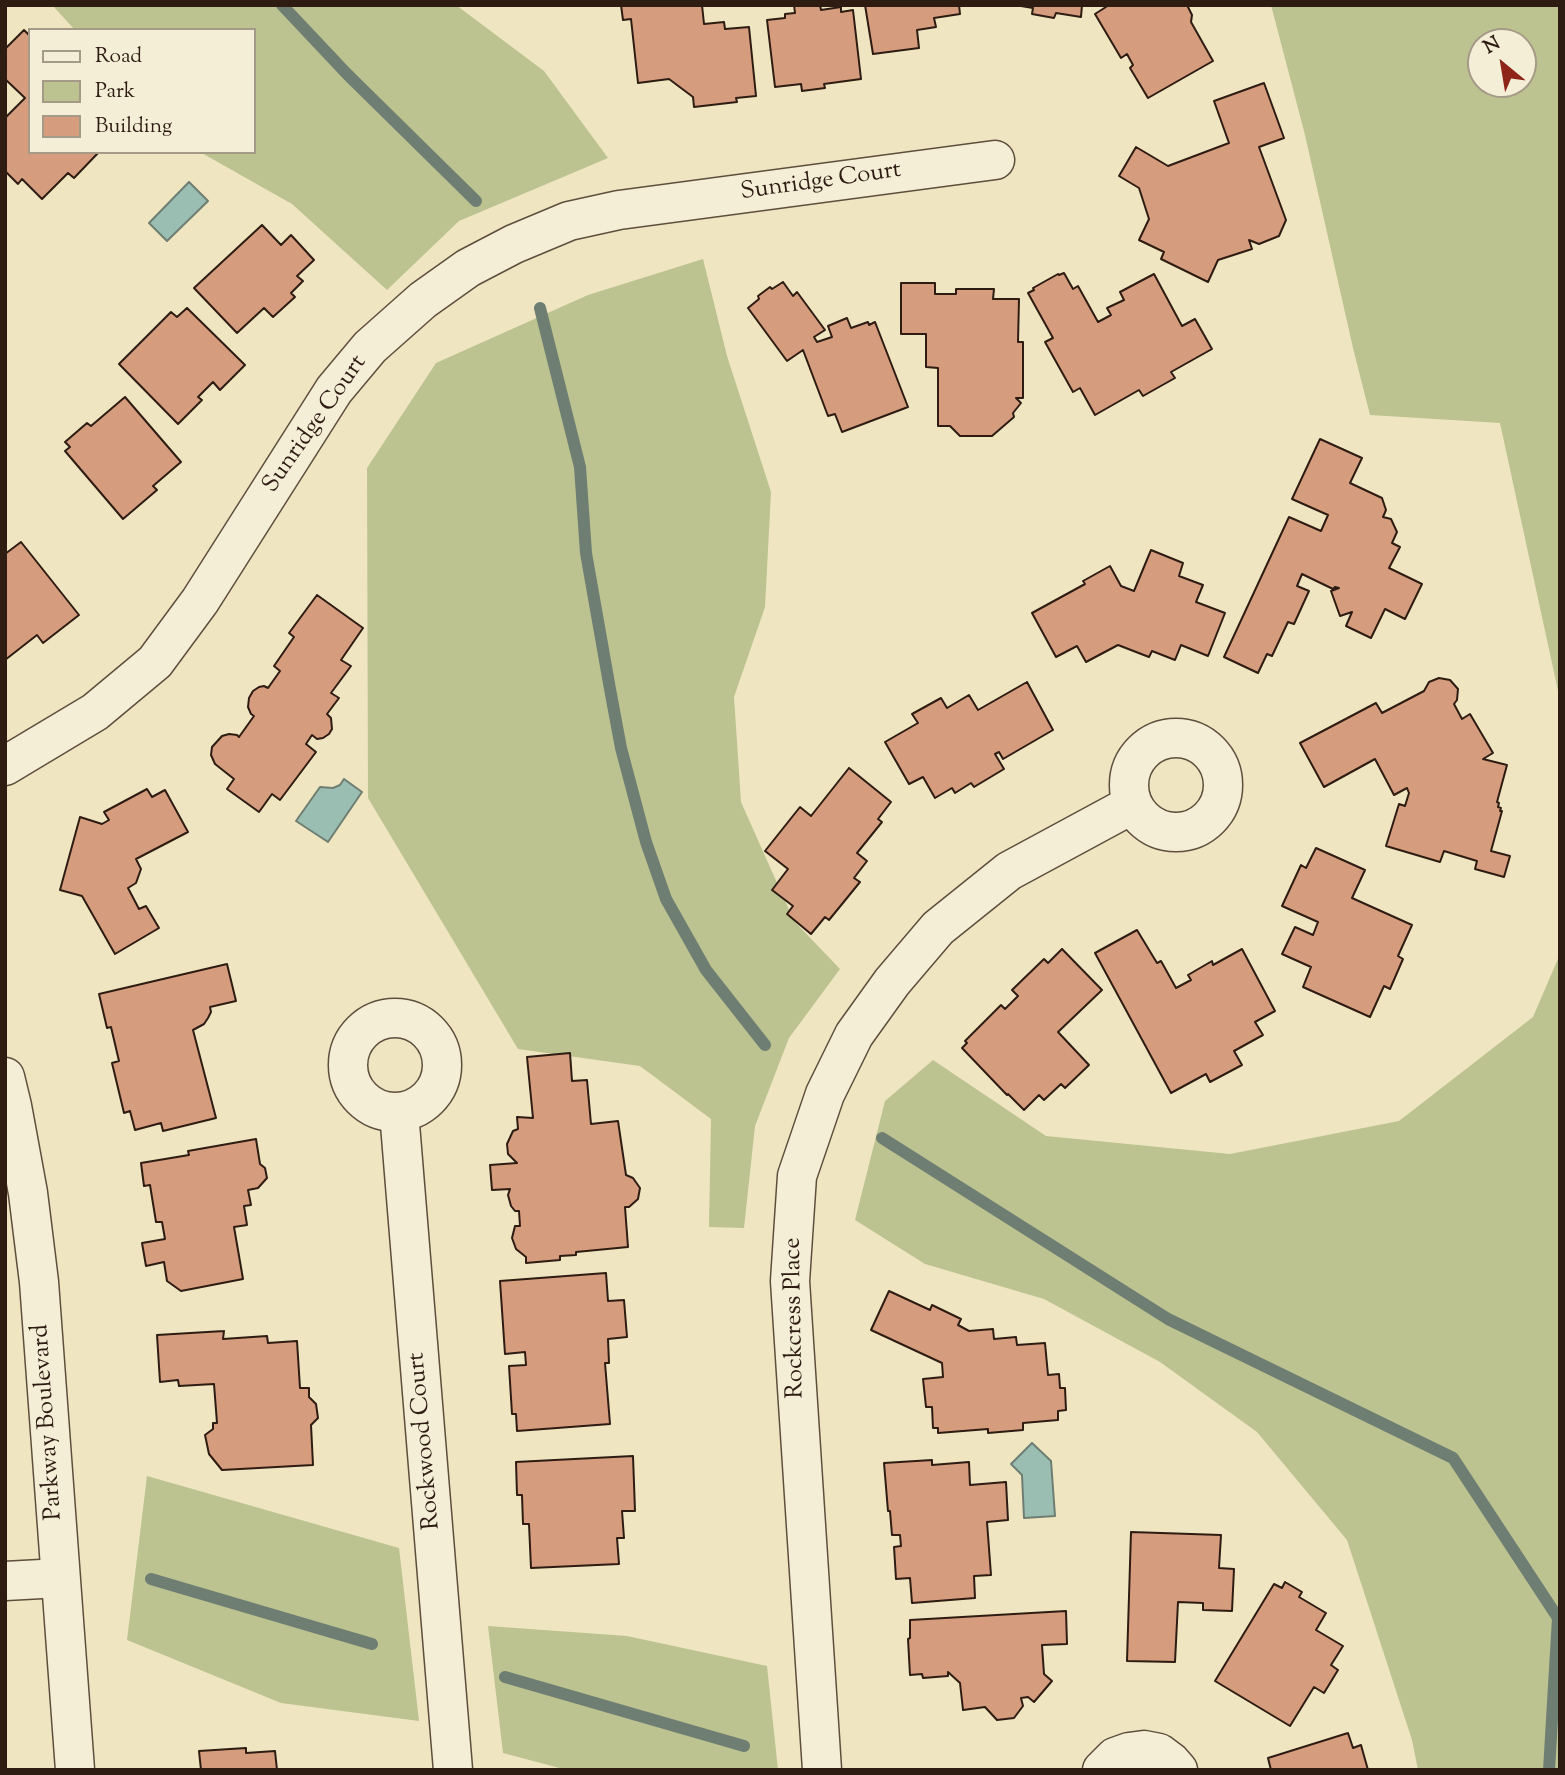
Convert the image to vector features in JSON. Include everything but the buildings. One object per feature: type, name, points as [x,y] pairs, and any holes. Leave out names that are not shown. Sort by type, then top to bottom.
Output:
[{"type":"street","name":"Sunridge Court","points":[[5,766],[95,712],[155,662],[200,601],[334,390],[370,347],[423,300],[468,268],[514,244],[569,221],[619,210],[995,160]]},
{"type":"street","name":"Rockcress Place","points":[[822,1770],[790,1281],[797,1176],[825,1094],[854,1035],[892,982],[938,928],[1009,872],[1133,804]]},
{"type":"street","name":"Parkway Boulevard","points":[[5,1077],[28,1193],[39,1282],[75,1770]]},
{"type":"street","name":"Rockwood Court","points":[[399,1112],[453,1770]]},
{"type":"street","points":[[5,1581],[60,1578]]},
{"type":"street","points":[[1102,1770],[1115,1757],[1144,1750],[1159,1753],[1178,1770]]},
{"type":"green space","points":[[52,5],[456,5],[544,71],[608,158],[459,221],[387,290],[292,204],[204,154],[256,154],[256,28],[73,28]]},
{"type":"green space","points":[[1271,5],[1560,5],[1560,700],[1500,423],[1370,415],[1305,135]]},
{"type":"green space","points":[[703,259],[727,356],[771,492],[765,607],[734,697],[741,802],[794,921],[840,969],[789,1038],[755,1126],[744,1228],[709,1227],[711,1119],[640,1066],[518,1049],[368,798],[367,468],[436,363],[588,295]]},
{"type":"green space","points":[[1560,954],[1560,1770],[1418,1770],[1412,1740],[1347,1540],[1257,1432],[1160,1362],[1044,1299],[925,1264],[855,1220],[885,1101],[933,1060],[1046,1136],[1230,1154],[1399,1121],[1533,1017]]},
{"type":"green space","points":[[147,1476],[399,1548],[419,1721],[281,1703],[127,1640]]},
{"type":"green space","points":[[488,1626],[627,1636],[767,1666],[778,1770],[567,1770],[503,1753]]},
{"type":"water","points":[[189,182],[208,201],[167,241],[149,223]]},
{"type":"water","points":[[344,779],[362,792],[328,842],[296,821],[320,787],[333,788],[340,785]]},
{"type":"water","points":[[1032,1443],[1051,1461],[1055,1516],[1024,1518],[1022,1475],[1011,1464]]},
{"type":"waterway","points":[[282,5],[347,74],[476,201]]},
{"type":"waterway","points":[[540,308],[580,467],[586,553],[621,748],[646,842],[666,899],[706,970],[765,1045]]},
{"type":"waterway","points":[[882,1138],[1168,1319],[1453,1458],[1558,1618],[1549,1770]]},
{"type":"waterway","points":[[151,1579],[372,1644]]},
{"type":"waterway","points":[[505,1677],[744,1746]]}]
